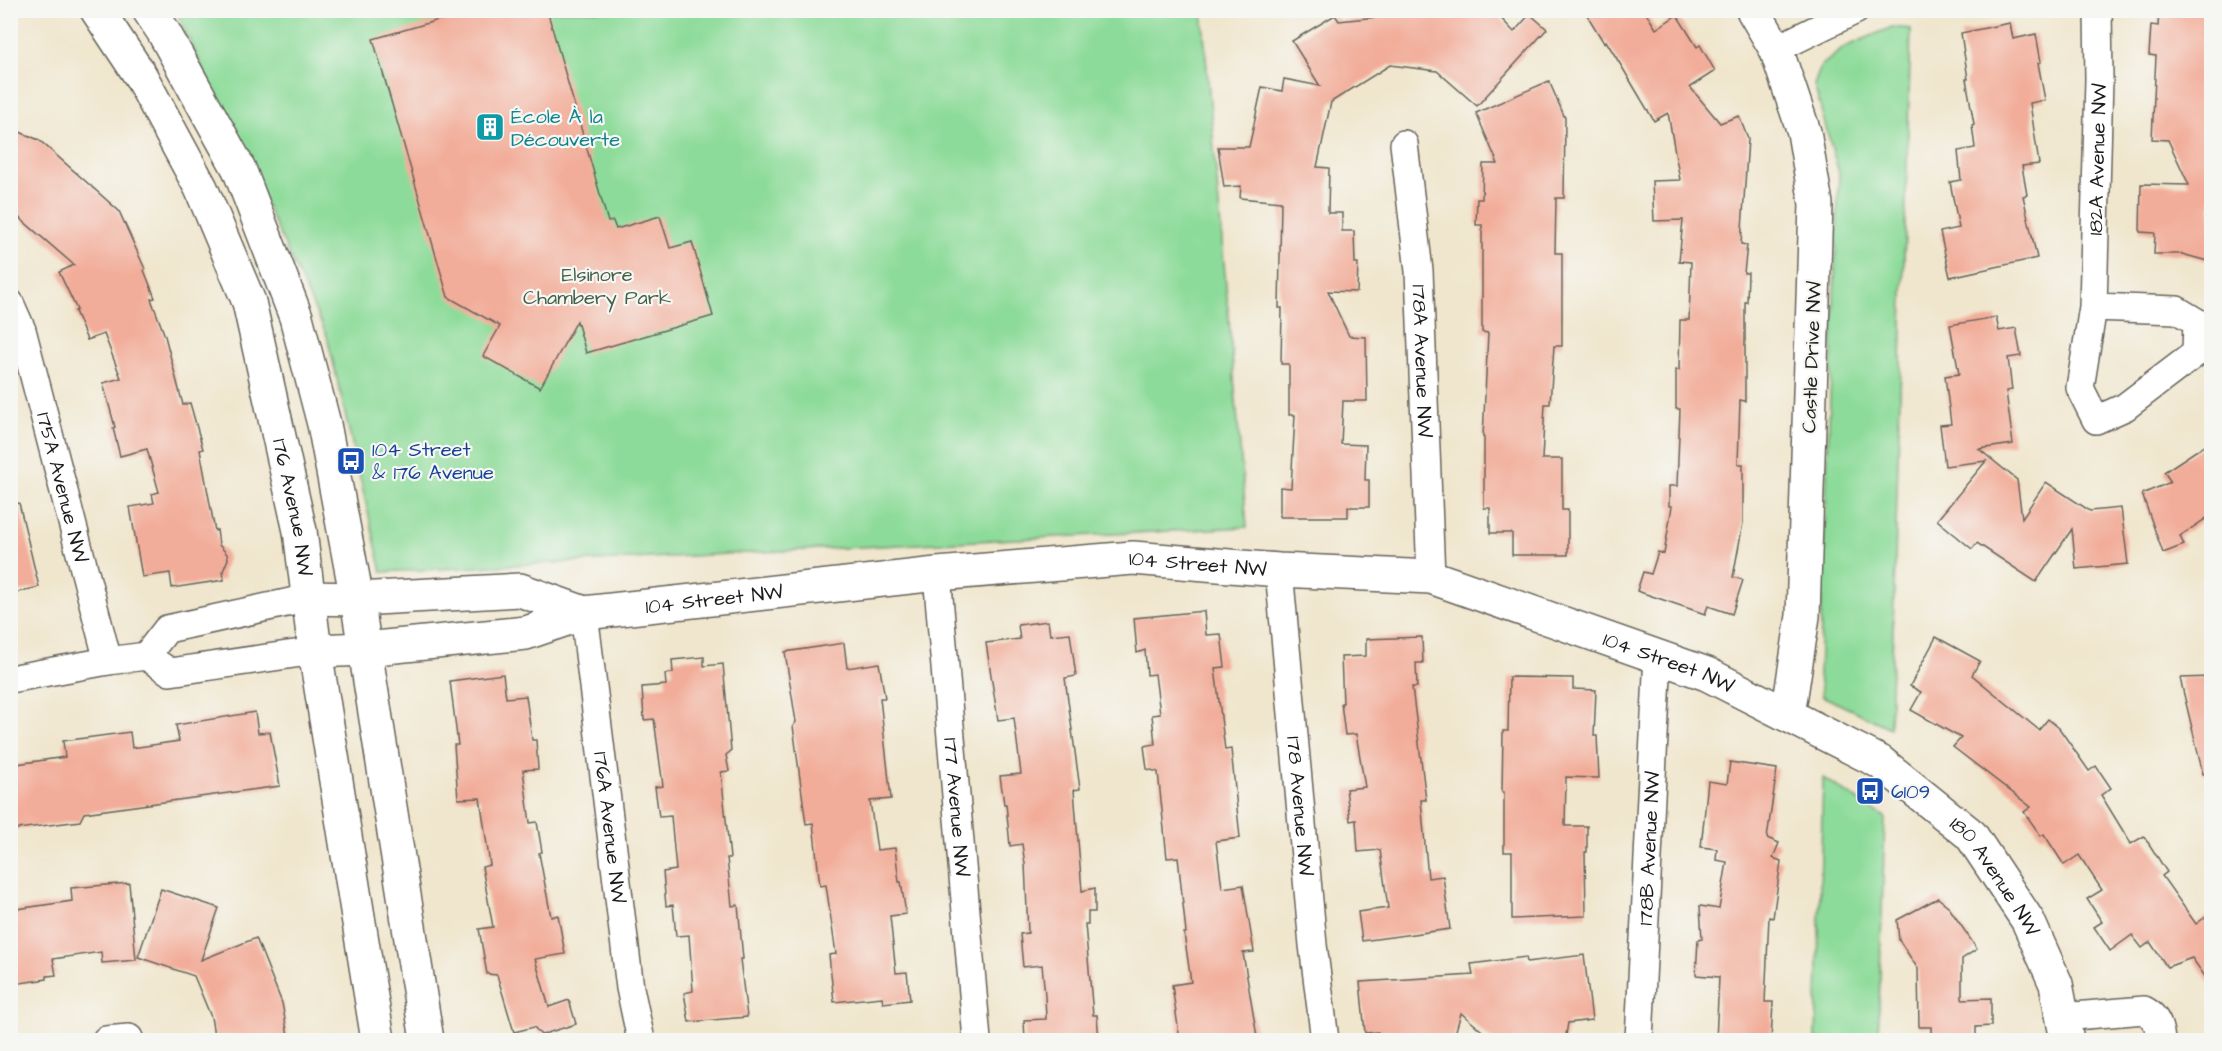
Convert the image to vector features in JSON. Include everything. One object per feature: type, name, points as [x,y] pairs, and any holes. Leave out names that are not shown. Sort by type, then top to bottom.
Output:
[{"type":"street","name":"176 Avenue NW","points":[[96,10],[140,75],[201,189],[249,302],[300,531],[315,651],[378,1041]]},
{"type":"street","points":[[149,10],[163,31],[239,169],[296,317],[324,424],[357,599],[427,1041]]},
{"type":"street","name":"Castle Drive NW","points":[[1753,10],[1776,49],[1804,132],[1816,204],[1803,616],[1788,715]]},
{"type":"street","points":[[1776,49],[1856,10]]},
{"type":"street","name":"182A Avenue NW","points":[[2093,307],[2177,310],[2198,322],[2196,353],[2125,407],[2096,420],[2080,388],[2093,307],[2099,79],[2098,10]]},
{"type":"street","name":"178A Avenue NW","points":[[1404,144],[1419,272],[1431,577]]},
{"type":"street","name":"175A Avenue NW","points":[[12,311],[22,330],[108,661]]},
{"type":"street","name":"104 Street NW","points":[[584,613],[520,590],[357,599],[309,598],[167,629],[146,656],[170,672],[315,651],[526,633],[584,613],[937,574],[1133,558],[1279,570],[1431,577],[1658,655],[1707,674],[1788,715]]},
{"type":"street","name":"178 Avenue NW","points":[[1279,570],[1313,945],[1325,1041]]},
{"type":"street","name":"177 Avenue NW","points":[[937,574],[977,1041]]},
{"type":"street","name":"176A Avenue NW","points":[[584,613],[630,988],[641,1041]]},
{"type":"street","name":"178B Avenue NW","points":[[1639,1041],[1658,655]]},
{"type":"street","points":[[10,679],[146,656]]},
{"type":"street","name":"180 Avenue NW","points":[[1788,715],[1880,762],[1971,835],[2028,921],[2056,984],[2065,1029],[2144,1010],[2152,1014],[2160,1031],[2161,1041]]},
{"type":"green space","name":"Elsinore Chambery Park","points":[[176,11],[1202,11],[1247,527],[382,572],[327,336]]},
{"type":"green space","points":[[1892,27],[1911,29],[1890,728],[1822,696],[1819,675],[1839,173],[1814,85],[1821,66],[1845,47]]},
{"type":"green space","points":[[1823,778],[1885,817],[1878,1040],[1816,1040]]},
{"type":"building","name":"École À la Découverte","points":[[473,10],[547,10],[608,222],[613,221],[616,229],[660,216],[670,248],[692,242],[713,316],[586,353],[577,321],[540,388],[483,356],[500,326],[448,297],[373,39]]},
{"type":"building","points":[[1387,10],[1493,10],[1514,32],[1530,14],[1547,29],[1477,106],[1437,71],[1390,65],[1331,102],[1317,167],[1329,168],[1328,213],[1342,213],[1342,231],[1354,231],[1355,263],[1358,263],[1357,292],[1328,291],[1349,336],[1366,337],[1367,401],[1343,401],[1341,444],[1366,445],[1365,480],[1369,480],[1369,507],[1348,507],[1348,517],[1280,517],[1280,487],[1291,488],[1295,415],[1289,415],[1289,364],[1281,364],[1282,308],[1279,308],[1281,202],[1240,198],[1241,186],[1224,187],[1218,147],[1249,147],[1262,87],[1282,91],[1284,79],[1320,86],[1292,41],[1335,15],[1339,21],[1386,16]]},
{"type":"building","points":[[1584,10],[1644,10],[1656,29],[1677,15],[1697,47],[1700,45],[1715,71],[1690,87],[1720,123],[1739,116],[1748,139],[1741,244],[1747,245],[1744,273],[1748,273],[1747,302],[1745,302],[1745,401],[1740,400],[1738,464],[1743,464],[1743,523],[1733,577],[1743,580],[1732,614],[1708,606],[1705,614],[1637,591],[1643,572],[1651,574],[1658,552],[1664,554],[1672,506],[1669,506],[1669,486],[1677,486],[1680,409],[1676,409],[1676,370],[1679,370],[1680,320],[1689,320],[1691,262],[1679,261],[1683,220],[1654,221],[1652,181],[1680,180],[1668,113],[1654,121],[1606,41],[1604,43]]},
{"type":"building","points":[[2159,10],[2211,10],[2211,262],[2182,254],[2154,254],[2155,233],[2140,232],[2141,184],[2189,185],[2168,140],[2152,139],[2156,56],[2149,55],[2151,25],[2158,26]]},
{"type":"building","points":[[2010,23],[2013,39],[2036,34],[2041,62],[2038,63],[2045,100],[2030,103],[2039,164],[2022,166],[2027,195],[2023,196],[2037,258],[1950,277],[1940,232],[1959,228],[1950,182],[1961,180],[1958,151],[1975,148],[1972,125],[1974,124],[1961,33]]},
{"type":"building","points":[[1549,81],[1565,118],[1564,198],[1556,198],[1555,253],[1562,253],[1562,346],[1554,346],[1550,404],[1545,404],[1542,459],[1562,459],[1562,510],[1568,510],[1568,555],[1512,555],[1512,533],[1490,533],[1490,508],[1484,508],[1483,437],[1488,333],[1482,332],[1482,225],[1476,225],[1477,199],[1482,199],[1483,164],[1498,164],[1476,113]]},
{"type":"building","points":[[10,128],[39,140],[119,211],[145,269],[155,298],[151,299],[165,336],[183,405],[190,403],[203,449],[200,450],[215,531],[217,530],[219,545],[227,554],[228,559],[223,571],[224,580],[172,588],[170,573],[142,577],[130,507],[154,503],[152,494],[159,492],[147,449],[120,456],[103,383],[121,378],[104,334],[87,340],[75,311],[77,310],[59,272],[74,265],[10,212]]},
{"type":"building","points":[[1996,317],[1999,331],[2016,328],[2021,356],[2008,358],[2012,390],[2006,391],[2013,444],[1979,449],[2017,480],[2022,518],[2046,482],[2090,511],[2121,508],[2128,564],[2076,569],[2072,529],[2036,582],[1977,543],[1972,549],[1937,520],[1986,461],[1945,466],[1940,425],[1951,424],[1945,376],[1959,374],[1950,325]]},
{"type":"building","points":[[2211,441],[2211,515],[2180,536],[2184,545],[2163,553],[2142,494],[2171,482],[2164,472]]},
{"type":"building","points":[[19,503],[39,587],[10,594],[10,504]]},
{"type":"building","points":[[1204,611],[1206,635],[1221,634],[1225,667],[1215,668],[1225,750],[1231,749],[1240,838],[1216,841],[1222,888],[1243,885],[1254,952],[1243,953],[1257,1037],[1237,1041],[1180,1041],[1172,985],[1191,982],[1184,933],[1186,933],[1178,857],[1167,858],[1158,772],[1147,769],[1144,746],[1155,744],[1152,715],[1160,714],[1155,674],[1147,675],[1145,650],[1137,653],[1134,618]]},
{"type":"building","points":[[1048,621],[1050,635],[1070,633],[1076,676],[1065,678],[1080,789],[1074,790],[1082,891],[1095,888],[1095,912],[1088,912],[1088,924],[1085,924],[1093,1015],[1097,1015],[1099,1041],[1025,1041],[1024,1020],[1046,1019],[1045,995],[1042,965],[1023,967],[1020,934],[1028,933],[1025,864],[1022,844],[1010,846],[1006,804],[1004,804],[1000,776],[1021,774],[1014,718],[998,720],[986,643],[1020,639],[1018,625]]},
{"type":"building","points":[[1422,637],[1423,663],[1416,663],[1417,687],[1412,687],[1426,800],[1421,800],[1428,878],[1443,876],[1450,929],[1362,941],[1358,912],[1388,908],[1380,850],[1358,852],[1356,820],[1350,821],[1346,789],[1365,787],[1356,734],[1345,735],[1341,703],[1343,703],[1341,657],[1366,656],[1366,639]]},
{"type":"building","points":[[1936,637],[1980,661],[1972,675],[2039,730],[2048,719],[2059,728],[2089,771],[2096,766],[2111,788],[2101,795],[2131,844],[2144,836],[2167,872],[2162,876],[2196,924],[2211,913],[2211,985],[2192,958],[2167,967],[2150,942],[2142,948],[2132,935],[2110,951],[2094,927],[2102,922],[2087,899],[2102,890],[2079,855],[2064,865],[2044,834],[2041,836],[2024,812],[2031,807],[1953,747],[1961,738],[1911,710],[1921,692],[1910,686]]},
{"type":"building","points":[[844,643],[847,668],[879,663],[885,698],[880,698],[891,799],[870,801],[877,850],[895,848],[906,914],[890,916],[896,973],[907,972],[910,1000],[883,1003],[882,997],[834,1002],[829,955],[836,954],[826,885],[820,886],[813,823],[806,824],[793,726],[796,722],[785,652]]},
{"type":"building","points":[[704,657],[704,666],[723,664],[731,751],[726,755],[729,771],[721,772],[730,858],[727,858],[732,906],[738,905],[743,959],[740,959],[747,1017],[689,1022],[684,993],[693,991],[689,935],[676,936],[673,905],[666,906],[663,872],[676,870],[671,816],[659,817],[655,787],[663,786],[654,719],[644,720],[642,687],[666,685],[665,674],[673,673],[672,660]]},
{"type":"building","points":[[503,674],[506,698],[526,696],[532,740],[536,740],[538,769],[523,770],[530,823],[537,822],[542,852],[539,853],[551,917],[558,915],[565,954],[535,959],[549,1007],[569,1000],[576,1024],[541,1035],[534,1027],[514,1032],[497,975],[487,974],[479,929],[493,927],[482,867],[490,865],[480,798],[458,799],[454,745],[458,745],[450,681]]},
{"type":"building","points":[[1509,677],[1573,678],[1573,689],[1596,690],[1594,736],[1597,736],[1599,778],[1566,777],[1565,826],[1587,826],[1586,916],[1512,919],[1512,852],[1504,852],[1504,792],[1502,792],[1503,731],[1508,731]]},
{"type":"building","points":[[2211,677],[2211,773],[2203,774],[2180,678]]},
{"type":"building","points":[[255,712],[258,733],[270,732],[280,786],[84,813],[80,821],[10,830],[10,765],[65,757],[63,741],[130,732],[132,748],[179,741],[176,725]]},
{"type":"building","points":[[1730,762],[1777,769],[1767,838],[1779,843],[1773,858],[1781,861],[1773,918],[1769,917],[1765,1002],[1773,1002],[1771,1041],[1716,1041],[1719,977],[1696,975],[1698,940],[1702,939],[1700,906],[1719,909],[1727,862],[1716,860],[1717,849],[1701,847],[1708,781],[1727,784]]},
{"type":"building","points":[[129,883],[136,960],[102,963],[101,952],[53,959],[56,975],[47,976],[47,979],[14,984],[10,961],[10,910],[72,901],[71,888]]},
{"type":"building","points":[[161,889],[219,908],[201,960],[256,938],[282,1003],[289,1041],[215,1041],[211,1017],[194,976],[138,957]]},
{"type":"building","points":[[1938,898],[1948,906],[1977,949],[1962,959],[1962,999],[1991,998],[1991,1026],[1976,1027],[1976,1041],[1931,1041],[1931,1027],[1919,1027],[1918,969],[1899,940],[1897,920]]},
{"type":"building","points":[[1584,955],[1592,1020],[1568,1023],[1565,1041],[1494,1041],[1461,1013],[1453,1041],[1379,1041],[1378,1032],[1365,1033],[1360,982],[1473,975],[1471,964],[1526,957],[1527,962]]},
{"type":"place","name":"École À la Découverte","points":[[490,127]]},
{"type":"place","name":"104 Street & 176 Avenue","points":[[351,461]]},
{"type":"place","name":"6109","points":[[1870,791]]}]
